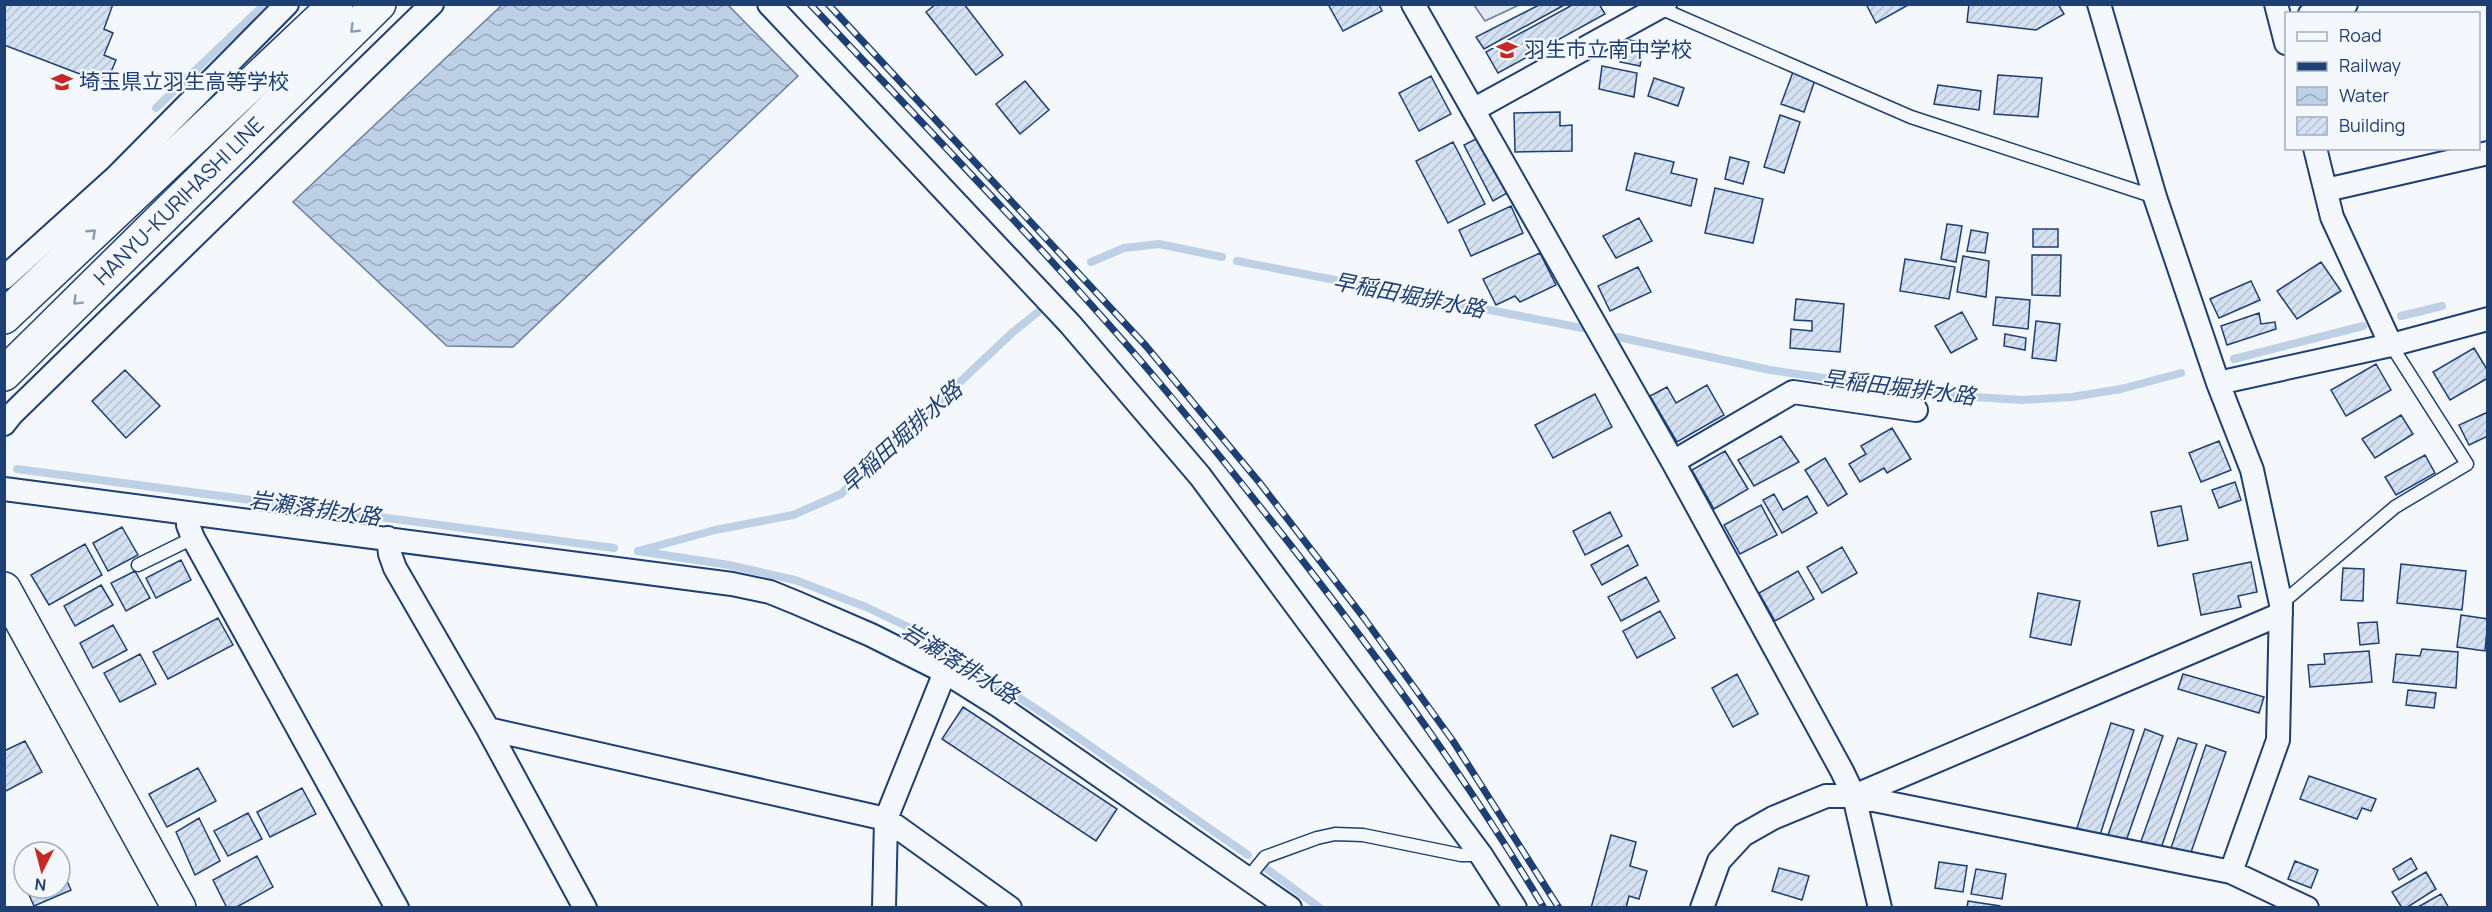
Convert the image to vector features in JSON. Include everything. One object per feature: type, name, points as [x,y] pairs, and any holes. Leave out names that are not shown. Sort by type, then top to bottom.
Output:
[{"type":"main road","name":"HANYU-KURIHASHI LINE","points":[[4,374],[318,43],[336,4]]},
{"type":"main road","name":"HANYU-KURIHASHI LINE","points":[[4,317],[318,43],[379,4]]},
{"type":"main road","points":[[4,589],[179,908]]},
{"type":"street","points":[[4,278],[116,177],[287,4]]},
{"type":"street","points":[[4,424],[432,4]]},
{"type":"street","points":[[769,4],[942,191],[1070,324],[1200,476],[1481,855],[1515,908]]},
{"type":"street","points":[[1413,4],[1674,462],[1854,796],[1880,908]]},
{"type":"street","points":[[2099,4],[2156,196],[2218,382],[2252,470],[2281,609],[2278,740],[2231,872]]},
{"type":"street","points":[[2317,12],[2346,4]]},
{"type":"street","points":[[1473,110],[1663,6]]},
{"type":"street","points":[[2281,15],[2285,37]]},
{"type":"street","points":[[2316,150],[2332,217],[2391,345]]},
{"type":"street","points":[[2326,190],[2487,153]]},
{"type":"street","points":[[2218,382],[2391,345],[2487,319]]},
{"type":"street","points":[[1674,462],[1792,392],[1916,410]]},
{"type":"street","points":[[4,489],[753,587],[770,592],[871,635],[945,672],[999,706],[1290,908]]},
{"type":"street","points":[[188,514],[188,525],[192,538],[397,908]]},
{"type":"street","points":[[388,538],[395,568],[488,729],[585,908]]},
{"type":"street","points":[[1854,796],[2281,609]]},
{"type":"street","points":[[884,908],[886,819],[945,672]]},
{"type":"street","points":[[488,729],[886,819],[1010,908]]},
{"type":"street","points":[[1702,908],[1719,861],[1743,835],[1773,818],[1826,796],[1854,796],[2231,872],[2307,908]]},
{"type":"lane","points":[[1663,6],[1911,117],[2156,196]]},
{"type":"lane","points":[[2281,609],[2395,507],[2467,464],[2391,345]]},
{"type":"lane","points":[[138,565],[192,538]]},
{"type":"lane","points":[[1248,878],[1265,857],[1317,838],[1335,834],[1363,835],[1461,855],[1481,855]]},
{"type":"shaded area","points":[[1474,5],[1519,5],[1485,21]]},
{"type":"water","points":[[502,5],[728,5],[798,76],[513,347],[447,346],[293,202]]},
{"type":"building","points":[[4,4],[113,4],[104,29],[113,33],[104,55],[116,60],[106,84],[4,45]]},
{"type":"building","points":[[936,4],[964,4],[1003,55],[976,75],[926,12]]},
{"type":"building","points":[[1333,4],[1379,4],[1382,11],[1343,31],[1329,6]]},
{"type":"building","points":[[1541,4],[1566,4],[1484,49],[1476,37]]},
{"type":"building","points":[[1574,4],[1599,4],[1605,14],[1498,73],[1486,52]]},
{"type":"building","points":[[1866,4],[1910,4],[1876,23]]},
{"type":"building","points":[[1969,4],[2058,4],[2064,14],[2036,30],[1967,22]]},
{"type":"building","points":[[1625,39],[1644,43],[1640,66],[1620,62]]},
{"type":"building","points":[[1602,66],[1637,73],[1634,97],[1599,89]]},
{"type":"building","points":[[1793,72],[1815,80],[1804,112],[1781,104]]},
{"type":"building","points":[[1998,75],[2042,78],[2038,117],[1994,114]]},
{"type":"building","points":[[1431,76],[1451,114],[1419,131],[1399,93]]},
{"type":"building","points":[[1654,78],[1684,88],[1678,106],[1648,96]]},
{"type":"building","points":[[1025,81],[1049,110],[1020,134],[996,104]]},
{"type":"building","points":[[1938,85],[1981,91],[1979,110],[1934,104]]},
{"type":"building","points":[[1560,112],[1560,126],[1572,125],[1572,151],[1515,152],[1514,113]]},
{"type":"building","points":[[1780,115],[1800,122],[1784,173],[1764,167]]},
{"type":"building","points":[[1478,138],[1507,193],[1493,201],[1464,145]]},
{"type":"building","points":[[1453,142],[1485,204],[1448,223],[1416,161]]},
{"type":"building","points":[[1635,153],[1674,162],[1671,173],[1697,179],[1691,206],[1626,190]]},
{"type":"building","points":[[1730,157],[1749,162],[1743,184],[1725,179]]},
{"type":"building","points":[[1715,188],[1763,199],[1753,243],[1705,233]]},
{"type":"building","points":[[1511,206],[1523,233],[1471,256],[1459,230]]},
{"type":"building","points":[[1639,218],[1652,241],[1616,258],[1603,236]]},
{"type":"building","points":[[1947,224],[1962,226],[1956,262],[1941,259]]},
{"type":"building","points":[[2033,229],[2058,229],[2058,247],[2033,247]]},
{"type":"building","points":[[1971,230],[1988,233],[1985,253],[1967,251]]},
{"type":"building","points":[[1540,253],[1556,285],[1520,302],[1515,296],[1496,305],[1483,279]]},
{"type":"building","points":[[2032,255],[2061,255],[2060,296],[2032,295]]},
{"type":"building","points":[[1963,256],[1989,261],[1986,297],[1957,292]]},
{"type":"building","points":[[1905,259],[1955,267],[1949,299],[1900,291]]},
{"type":"building","points":[[2321,262],[2341,291],[2297,319],[2277,291]]},
{"type":"building","points":[[1638,267],[1651,292],[1610,311],[1598,286]]},
{"type":"building","points":[[2251,281],[2260,300],[2219,318],[2210,299]]},
{"type":"building","points":[[1996,297],[2030,300],[2028,329],[1993,325]]},
{"type":"building","points":[[1796,299],[1844,304],[1840,352],[1790,348],[1791,329],[1812,331],[1812,321],[1794,320]]},
{"type":"building","points":[[1962,312],[1977,339],[1951,353],[1935,326]]},
{"type":"building","points":[[2259,313],[2261,324],[2275,322],[2276,329],[2227,345],[2221,326]]},
{"type":"building","points":[[2036,321],[2060,324],[2056,361],[2032,358]]},
{"type":"building","points":[[2005,334],[2026,338],[2025,350],[2004,346]]},
{"type":"building","points":[[2474,348],[2488,371],[2488,378],[2450,400],[2433,372]]},
{"type":"building","points":[[2376,364],[2391,390],[2346,416],[2331,390]]},
{"type":"building","points":[[125,370],[160,406],[126,438],[92,401]]},
{"type":"building","points":[[1707,385],[1724,415],[1677,442],[1650,396],[1667,387],[1676,403]]},
{"type":"building","points":[[1595,394],[1612,427],[1553,458],[1535,425]]},
{"type":"building","points":[[2488,412],[2488,436],[2469,445],[2459,425]]},
{"type":"building","points":[[2401,415],[2413,434],[2375,458],[2362,439]]},
{"type":"building","points":[[1892,428],[1911,459],[1887,473],[1884,468],[1860,482],[1849,464],[1866,454],[1861,446]]},
{"type":"building","points":[[1781,436],[1799,462],[1754,486],[1738,460]]},
{"type":"building","points":[[2219,441],[2231,470],[2201,482],[2189,453]]},
{"type":"building","points":[[1725,451],[1748,489],[1714,509],[1692,470]]},
{"type":"building","points":[[2425,455],[2435,473],[2396,495],[2385,477]]},
{"type":"building","points":[[1825,458],[1847,494],[1828,506],[1805,470]]},
{"type":"building","points":[[2235,482],[2241,500],[2219,508],[2212,490]]},
{"type":"building","points":[[1774,494],[1783,510],[1807,496],[1817,513],[1782,533],[1763,500]]},
{"type":"building","points":[[1761,505],[1777,535],[1740,554],[1724,525]]},
{"type":"building","points":[[2181,506],[2188,540],[2158,546],[2151,512]]},
{"type":"building","points":[[1610,512],[1622,536],[1585,555],[1573,531]]},
{"type":"building","points":[[122,527],[138,555],[108,571],[93,543]]},
{"type":"building","points":[[85,544],[102,575],[49,605],[31,575]]},
{"type":"building","points":[[1628,545],[1638,565],[1602,585],[1591,565]]},
{"type":"building","points":[[1842,547],[1857,573],[1822,593],[1807,567]]},
{"type":"building","points":[[181,560],[191,580],[156,598],[146,578]]},
{"type":"building","points":[[2251,562],[2257,592],[2238,596],[2241,607],[2201,615],[2193,574]]},
{"type":"building","points":[[2401,564],[2466,571],[2462,610],[2397,603]]},
{"type":"building","points":[[2343,568],[2364,569],[2363,601],[2341,600]]},
{"type":"building","points":[[135,571],[150,598],[126,611],[111,583]]},
{"type":"building","points":[[1798,571],[1814,599],[1775,621],[1759,593]]},
{"type":"building","points":[[1646,577],[1659,601],[1621,621],[1608,597]]},
{"type":"building","points":[[101,585],[113,605],[75,626],[64,606]]},
{"type":"building","points":[[2038,593],[2080,601],[2071,645],[2030,637]]},
{"type":"building","points":[[1660,611],[1675,638],[1637,658],[1623,631]]},
{"type":"building","points":[[2461,615],[2488,619],[2485,651],[2457,647]]},
{"type":"building","points":[[218,618],[233,645],[168,679],[153,652]]},
{"type":"building","points":[[2377,622],[2379,643],[2360,645],[2358,623]]},
{"type":"building","points":[[113,625],[127,650],[93,668],[80,643]]},
{"type":"building","points":[[2422,649],[2458,652],[2456,688],[2393,682],[2396,654],[2420,656]]},
{"type":"building","points":[[2369,651],[2372,682],[2310,687],[2308,665],[2325,664],[2324,654]]},
{"type":"building","points":[[140,654],[156,684],[120,702],[104,673]]},
{"type":"building","points":[[1737,674],[1758,714],[1733,727],[1712,688]]},
{"type":"building","points":[[2183,674],[2264,697],[2259,713],[2178,689]]},
{"type":"building","points":[[2408,690],[2436,693],[2434,708],[2406,705]]},
{"type":"building","points":[[963,707],[1117,809],[1096,841],[942,739]]},
{"type":"building","points":[[2111,723],[2134,730],[2100,835],[2077,828]]},
{"type":"building","points":[[2145,729],[2163,736],[2126,841],[2108,835]]},
{"type":"building","points":[[2178,738],[2197,744],[2160,851],[2140,844]]},
{"type":"building","points":[[25,741],[42,772],[4,792],[4,751]]},
{"type":"building","points":[[2206,745],[2226,752],[2190,855],[2171,848]]},
{"type":"building","points":[[198,768],[216,801],[167,827],[149,794]]},
{"type":"building","points":[[2309,776],[2376,799],[2371,811],[2362,808],[2357,819],[2300,799]]},
{"type":"building","points":[[302,788],[316,814],[270,837],[257,812]]},
{"type":"building","points":[[248,813],[262,839],[228,856],[214,831]]},
{"type":"building","points":[[199,818],[220,861],[195,875],[176,832]]},
{"type":"building","points":[[1611,835],[1636,842],[1630,866],[1647,871],[1639,899],[1629,896],[1626,908],[1591,908]]},
{"type":"building","points":[[257,856],[273,887],[235,908],[227,908],[213,880]]},
{"type":"building","points":[[2411,858],[2417,869],[2399,880],[2393,869]]},
{"type":"building","points":[[2295,861],[2318,870],[2311,888],[2288,879]]},
{"type":"building","points":[[1939,862],[1967,866],[1963,892],[1935,888]]},
{"type":"building","points":[[1779,868],[1809,876],[1802,900],[1772,891]]},
{"type":"building","points":[[1976,869],[2006,874],[2002,899],[1971,894]]},
{"type":"building","points":[[2426,872],[2436,889],[2406,908],[2402,908],[2392,892]]},
{"type":"building","points":[[2441,894],[2449,908],[2416,908]]},
{"type":"building","points":[[31,900],[48,900],[34,906]]},
{"type":"building","points":[[1968,901],[2000,906],[2000,908],[1967,908]]},
{"type":"waterway","points":[[156,108],[265,4]]},
{"type":"waterway","name":"早稲田堀排水路","points":[[1091,262],[1124,248],[1159,244],[1222,257]]},
{"type":"waterway","name":"早稲田堀排水路","points":[[1237,261],[1582,328]]},
{"type":"waterway","name":"早稲田堀排水路","points":[[2401,316],[2442,306]]},
{"type":"waterway","name":"早稲田堀排水路","points":[[642,550],[715,530],[793,515],[841,494],[1013,332],[1038,312]]},
{"type":"waterway","name":"早稲田堀排水路","points":[[2234,359],[2363,326]]},
{"type":"waterway","name":"早稲田堀排水路","points":[[1618,337],[1770,370],[1941,395],[2023,400],[2072,397],[2121,389],[2181,373]]},
{"type":"waterway","name":"岩瀬落排水路","points":[[17,469],[614,548]]},
{"type":"waterway","name":"岩瀬落排水路","points":[[638,551],[729,565],[795,580],[866,607],[921,633],[1050,718],[1248,855]]},
{"type":"waterway","name":"岩瀬落排水路","points":[[1267,869],[1320,908]]},
{"type":"railway","points":[[810,4],[1054,264],[1133,352],[1212,447],[1289,543],[1390,676],[1485,813],[1544,908]]},
{"type":"railway","points":[[828,4],[1146,346],[1259,482],[1364,618],[1453,741],[1559,908]]},
{"type":"place","name":"羽生市立南中学校","points":[[1507,50]]},
{"type":"place","name":"埼玉県立羽生高等学校","points":[[62,82]]}]
